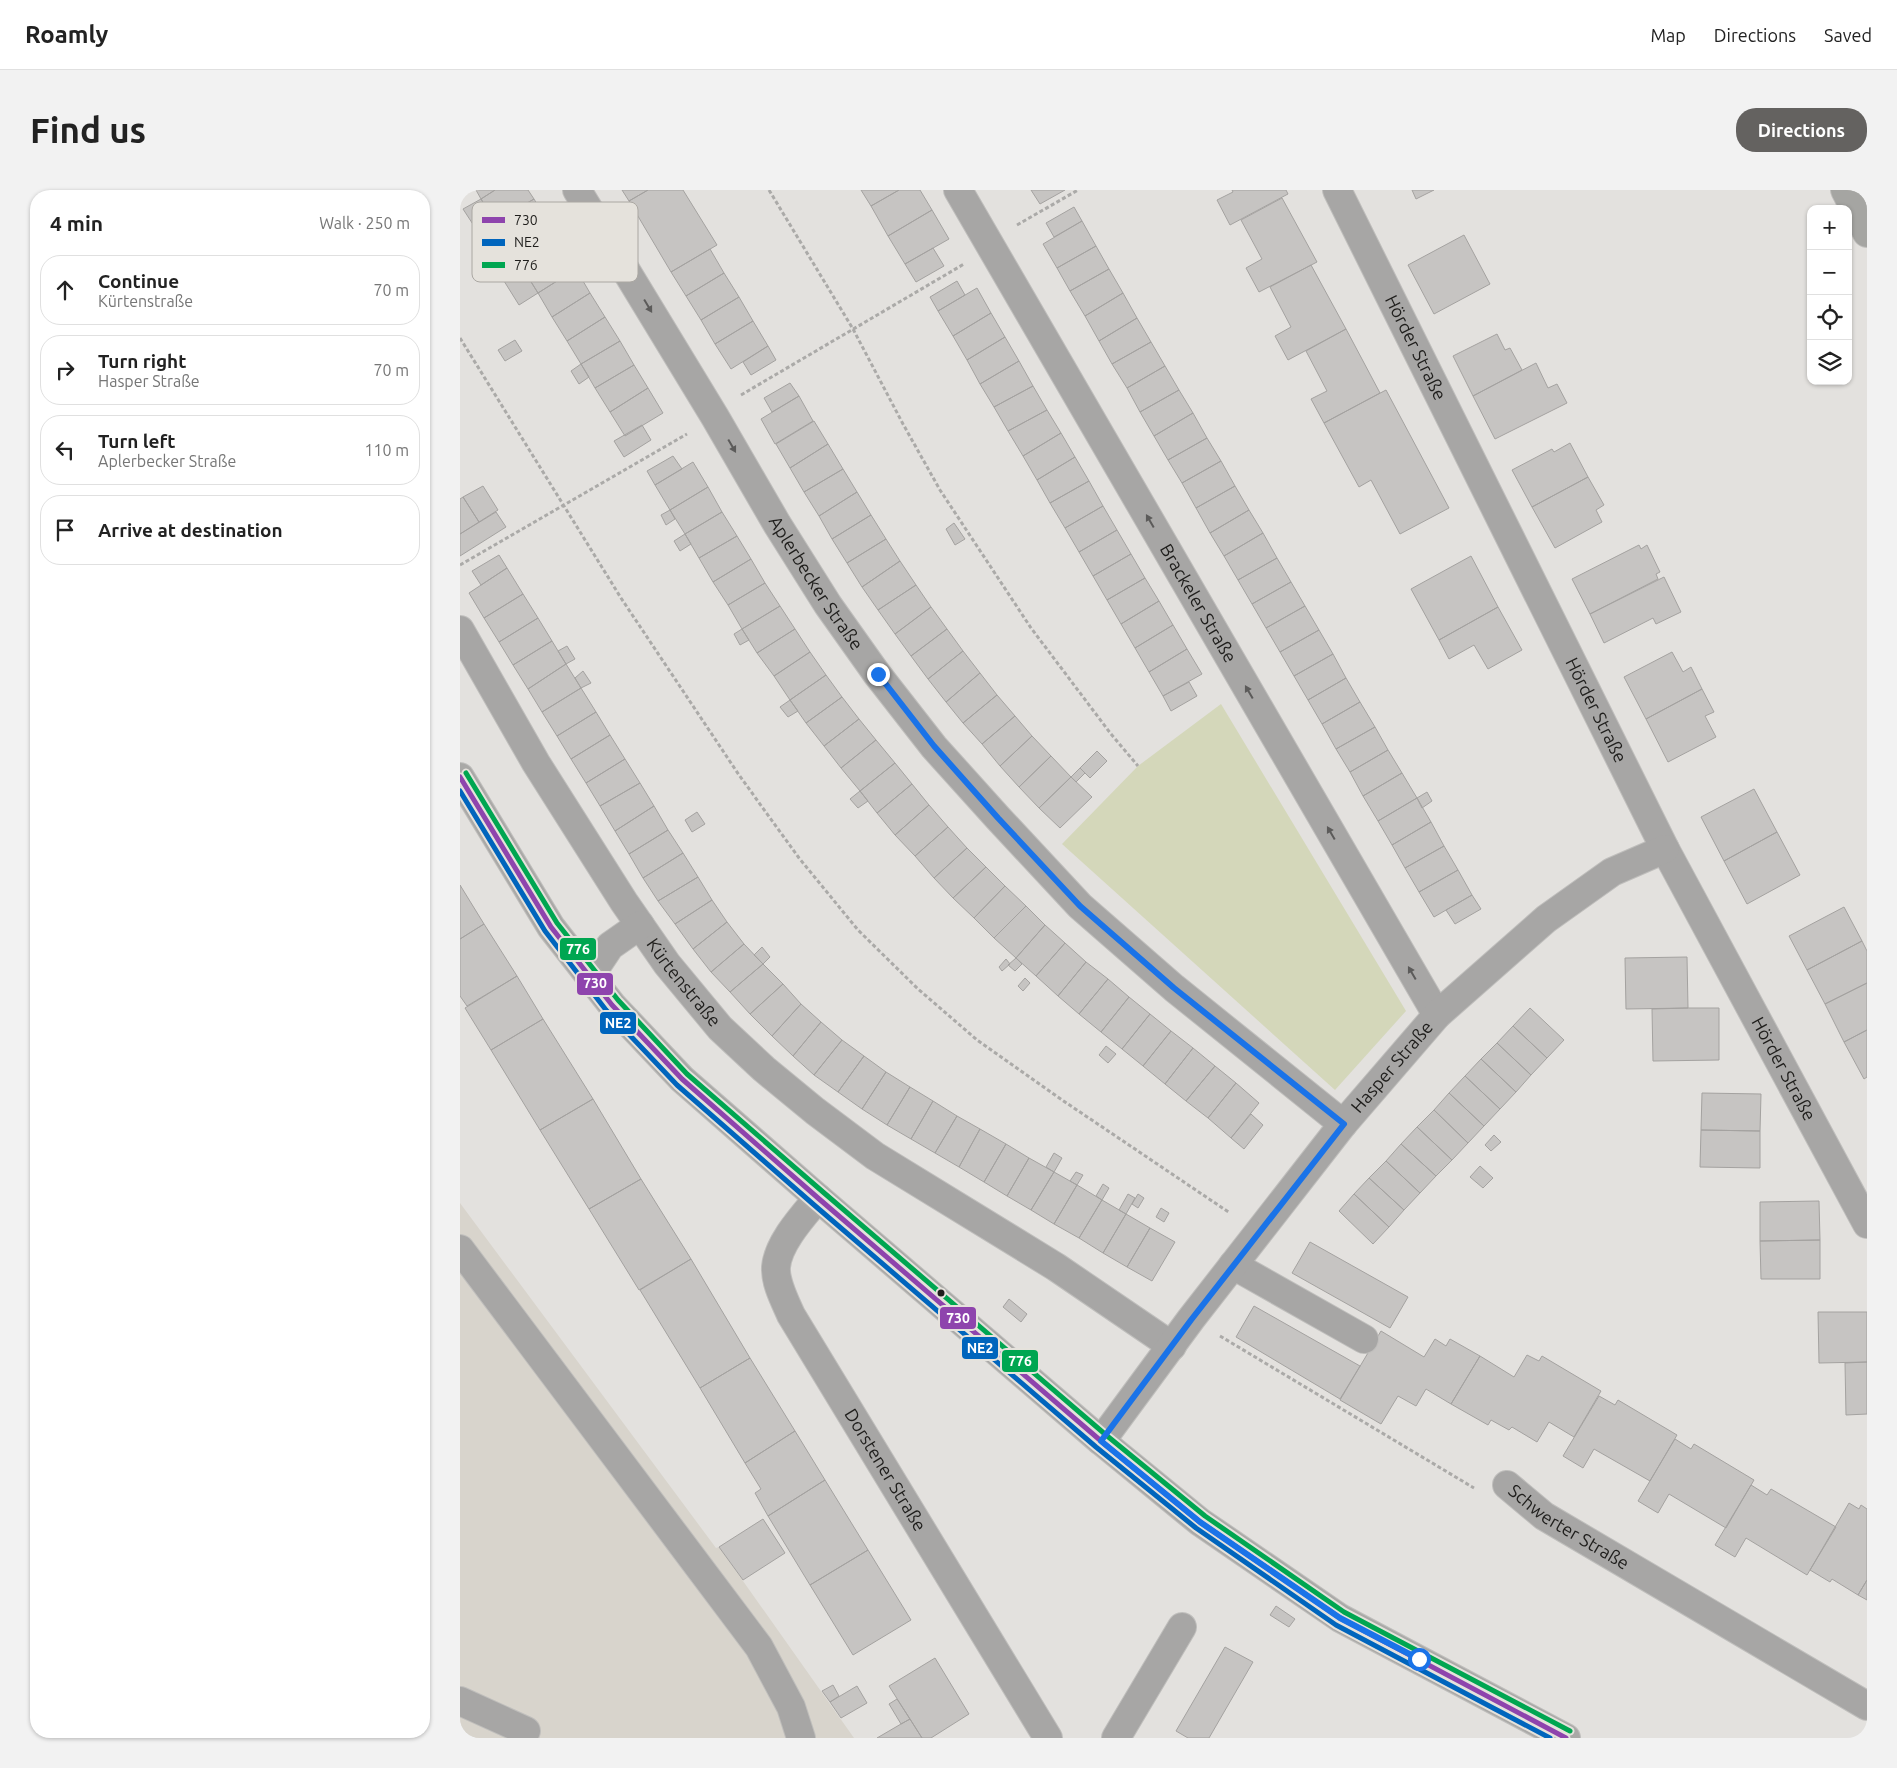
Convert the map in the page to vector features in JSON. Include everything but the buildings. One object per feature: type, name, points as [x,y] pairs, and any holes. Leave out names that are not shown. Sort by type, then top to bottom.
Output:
[{"type":"highway","points":[[1845,190],[1867,233]]},
{"type":"main road","points":[[460,777],[551,927],[612,1005],[682,1079],[818,1198],[1101,1441],[1200,1522],[1340,1618],[1566,1738]]},
{"type":"street","name":"Aplerbecker Straße","points":[[577,190],[584,202]]},
{"type":"street","name":"Brackeler Straße","points":[[958,190],[1437,1015]]},
{"type":"street","name":"Hörder Straße","points":[[1337,190],[1665,849],[1867,1224]]},
{"type":"street","name":"Aplerbecker Straße","points":[[633,282],[714,415],[777,524],[833,612],[929,739],[998,818],[1080,906],[1174,988],[1344,1124]]},
{"type":"street","name":"Kürtenstraße","points":[[460,630],[536,763],[624,902],[667,964],[720,1028],[764,1069],[815,1111],[875,1156],[1048,1262],[1172,1346]]},
{"type":"street","name":"Hasper Straße","points":[[1101,1441],[1233,1265],[1344,1124],[1437,1015],[1546,919],[1612,872],[1665,849]]},
{"type":"street","name":"Kürtenstraße","points":[[590,976],[610,946],[640,925]]},
{"type":"street","name":"Dorstener Straße","points":[[818,1198],[788,1237],[776,1267],[778,1282],[791,1315],[1048,1738]]},
{"type":"street","points":[[460,1249],[759,1647],[791,1707],[801,1738]]},
{"type":"street","points":[[1233,1265],[1364,1340]]},
{"type":"street","name":"Schwerter Straße","points":[[1507,1485],[1544,1516],[1867,1706]]},
{"type":"street","points":[[1116,1738],[1182,1628]]},
{"type":"street","points":[[460,1701],[526,1731]]},
{"type":"path","points":[[768,190],[853,329],[903,424],[946,498],[1031,628],[1111,734],[1138,766]]},
{"type":"path","points":[[460,565],[565,505],[714,415],[1078,190]]},
{"type":"path","points":[[460,338],[621,598],[739,775],[799,858],[858,930],[918,989],[977,1040],[1088,1118],[1260,1232]]},
{"type":"path","name":"Schwerter Straße","points":[[1191,1320],[1477,1490],[1507,1485]]},
{"type":"shaded area","points":[[460,1203],[716,1548],[719,1547],[854,1738],[460,1738]]},
{"type":"green space","points":[[1221,704],[1406,1011],[1335,1090],[1062,844],[1138,766]]},
{"type":"transit line","name":"776","points":[[466,773],[557,923],[618,1000],[687,1074],[1106,1435],[1205,1516],[1344,1612],[1570,1731]]},
{"type":"transit line","name":"730","points":[[460,777],[551,927],[612,1005],[682,1079],[818,1198],[1101,1441],[1200,1522],[1340,1618],[1566,1738]]},
{"type":"transit line","name":"NE2","points":[[460,791],[545,931],[606,1010],[677,1085],[813,1204],[1096,1447],[1196,1528],[1336,1625],[1550,1738]]},
{"type":"route","points":[[878,674],[934,746],[1080,906],[1174,988],[1344,1124],[1233,1265],[1101,1441],[1200,1522],[1340,1618],[1419,1659]]}]
